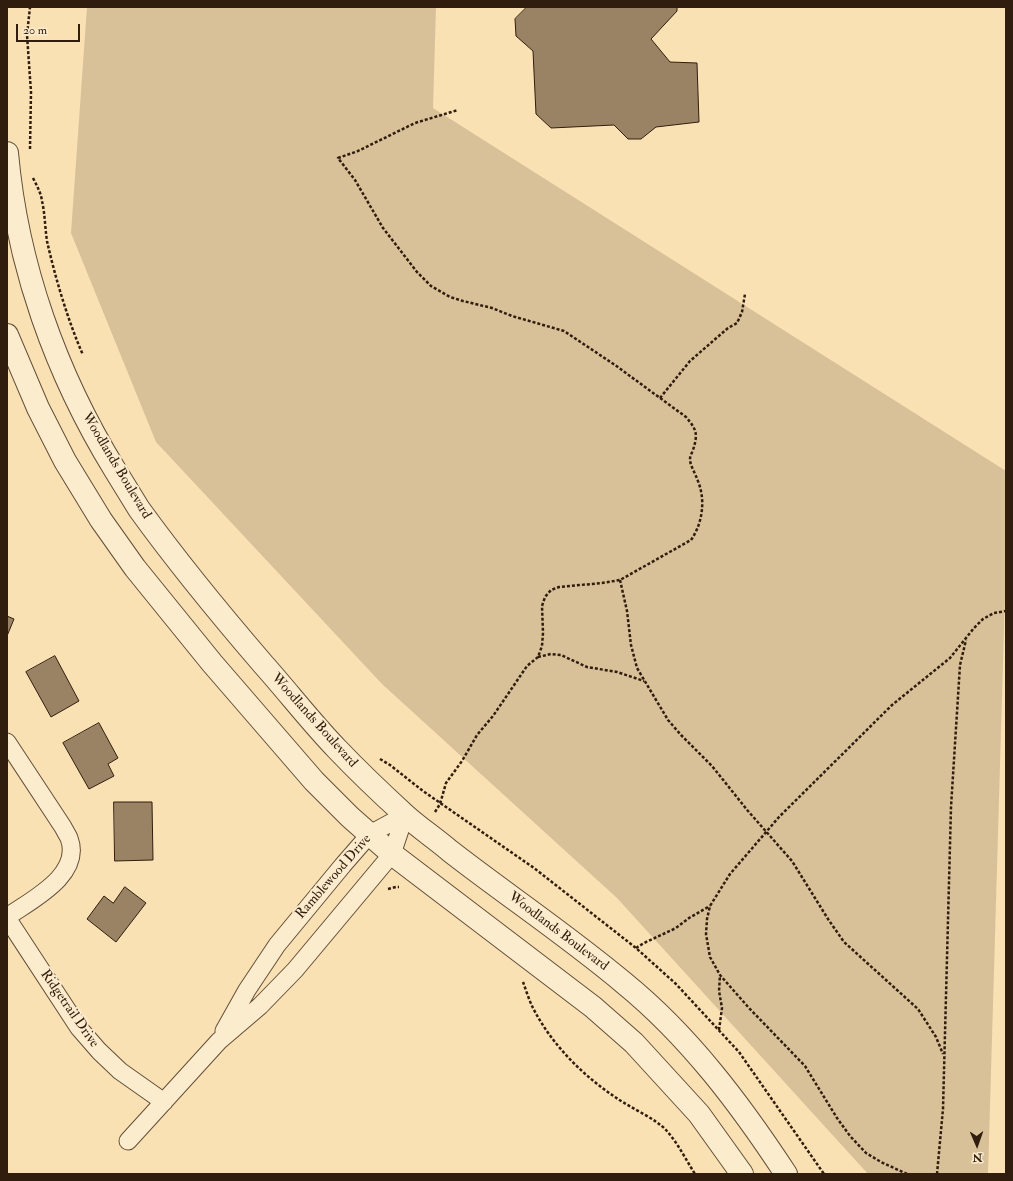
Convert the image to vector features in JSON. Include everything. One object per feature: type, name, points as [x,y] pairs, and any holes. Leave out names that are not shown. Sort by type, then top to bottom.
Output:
[{"type":"street","name":"Woodlands Boulevard","points":[[7,153],[10,186],[31,280],[52,345],[64,373],[102,449],[138,507],[213,606],[336,748],[405,815],[484,877],[626,984],[668,1023],[732,1096],[786,1174]]},
{"type":"street","points":[[7,335],[38,408],[65,461],[101,520],[134,568],[212,663],[314,782],[392,854],[593,1007],[634,1043],[699,1114],[742,1174]]},
{"type":"street","points":[[7,742],[62,827],[69,839],[71,851],[69,862],[63,874],[52,886],[7,917]]},
{"type":"street","name":"Ramblewood Drive","points":[[219,1040],[247,990],[277,945],[370,834],[405,815]]},
{"type":"street","name":"Ramblewood Drive","points":[[128,1141],[219,1040],[260,1006],[295,970],[392,854],[405,815]]},
{"type":"street","name":"Ridgetrail Drive","points":[[7,917],[79,1028],[120,1072],[164,1102]]},
{"type":"path","points":[[30,7],[28,35],[31,92],[30,150]]},
{"type":"path","points":[[378,758],[390,765],[440,804],[446,783],[462,762],[476,735],[493,716],[528,666],[538,657],[542,646],[542,606],[545,597],[551,590],[559,587],[620,580],[691,540],[697,532],[701,520],[702,503],[700,488],[690,459],[697,436],[694,426],[686,417],[615,365],[564,331],[512,316],[475,303],[463,302],[450,297],[431,286],[417,272],[383,228],[355,180],[338,158],[358,151],[415,122],[458,110]]},
{"type":"path","points":[[31,174],[42,200],[47,241],[62,296],[84,358]]},
{"type":"path","points":[[660,398],[690,361],[728,328],[737,323],[742,312],[745,294]]},
{"type":"path","points":[[620,580],[627,611],[631,645],[637,668],[668,720],[681,736],[712,766],[765,832],[792,861],[844,942],[918,1009],[936,1037],[943,1054]]},
{"type":"path","points":[[907,1174],[866,1153],[850,1136],[837,1118],[805,1066],[749,1008],[720,975],[710,957],[706,934],[707,919],[710,906],[730,874],[765,832],[812,783],[892,705],[950,658],[983,620],[994,613],[1006,611]]},
{"type":"path","points":[[936,1174],[943,1109],[943,1054],[953,777],[959,672],[966,639]]},
{"type":"path","points":[[538,657],[551,654],[561,655],[587,667],[618,672],[644,681]]},
{"type":"path","points":[[396,887],[403,888]]},
{"type":"path","points":[[636,948],[676,928],[689,918],[710,906]]},
{"type":"path","points":[[719,1030],[722,1008],[719,991],[720,975]]},
{"type":"path","points":[[521,979],[533,1007],[547,1031],[567,1056],[593,1080],[617,1098],[666,1130],[677,1144],[695,1174]]},
{"type":"shaded area","points":[[87,7],[436,7],[433,108],[1006,471],[1006,561],[988,1174],[868,1174],[617,898],[382,684],[156,442],[71,233]]},
{"type":"building","points":[[527,7],[677,7],[677,11],[651,39],[670,62],[697,63],[699,122],[656,127],[641,139],[628,139],[614,125],[551,128],[536,114],[533,51],[516,36],[515,19]]},
{"type":"building","points":[[7,616],[14,619],[7,636]]},
{"type":"building","points":[[55,656],[79,701],[51,717],[26,672]]},
{"type":"building","points":[[99,723],[118,758],[108,764],[114,776],[89,789],[63,743]]},
{"type":"building","points":[[114,802],[152,802],[153,860],[115,861]]},
{"type":"building","points":[[125,887],[146,903],[116,942],[87,919],[104,896],[113,903]]}]
